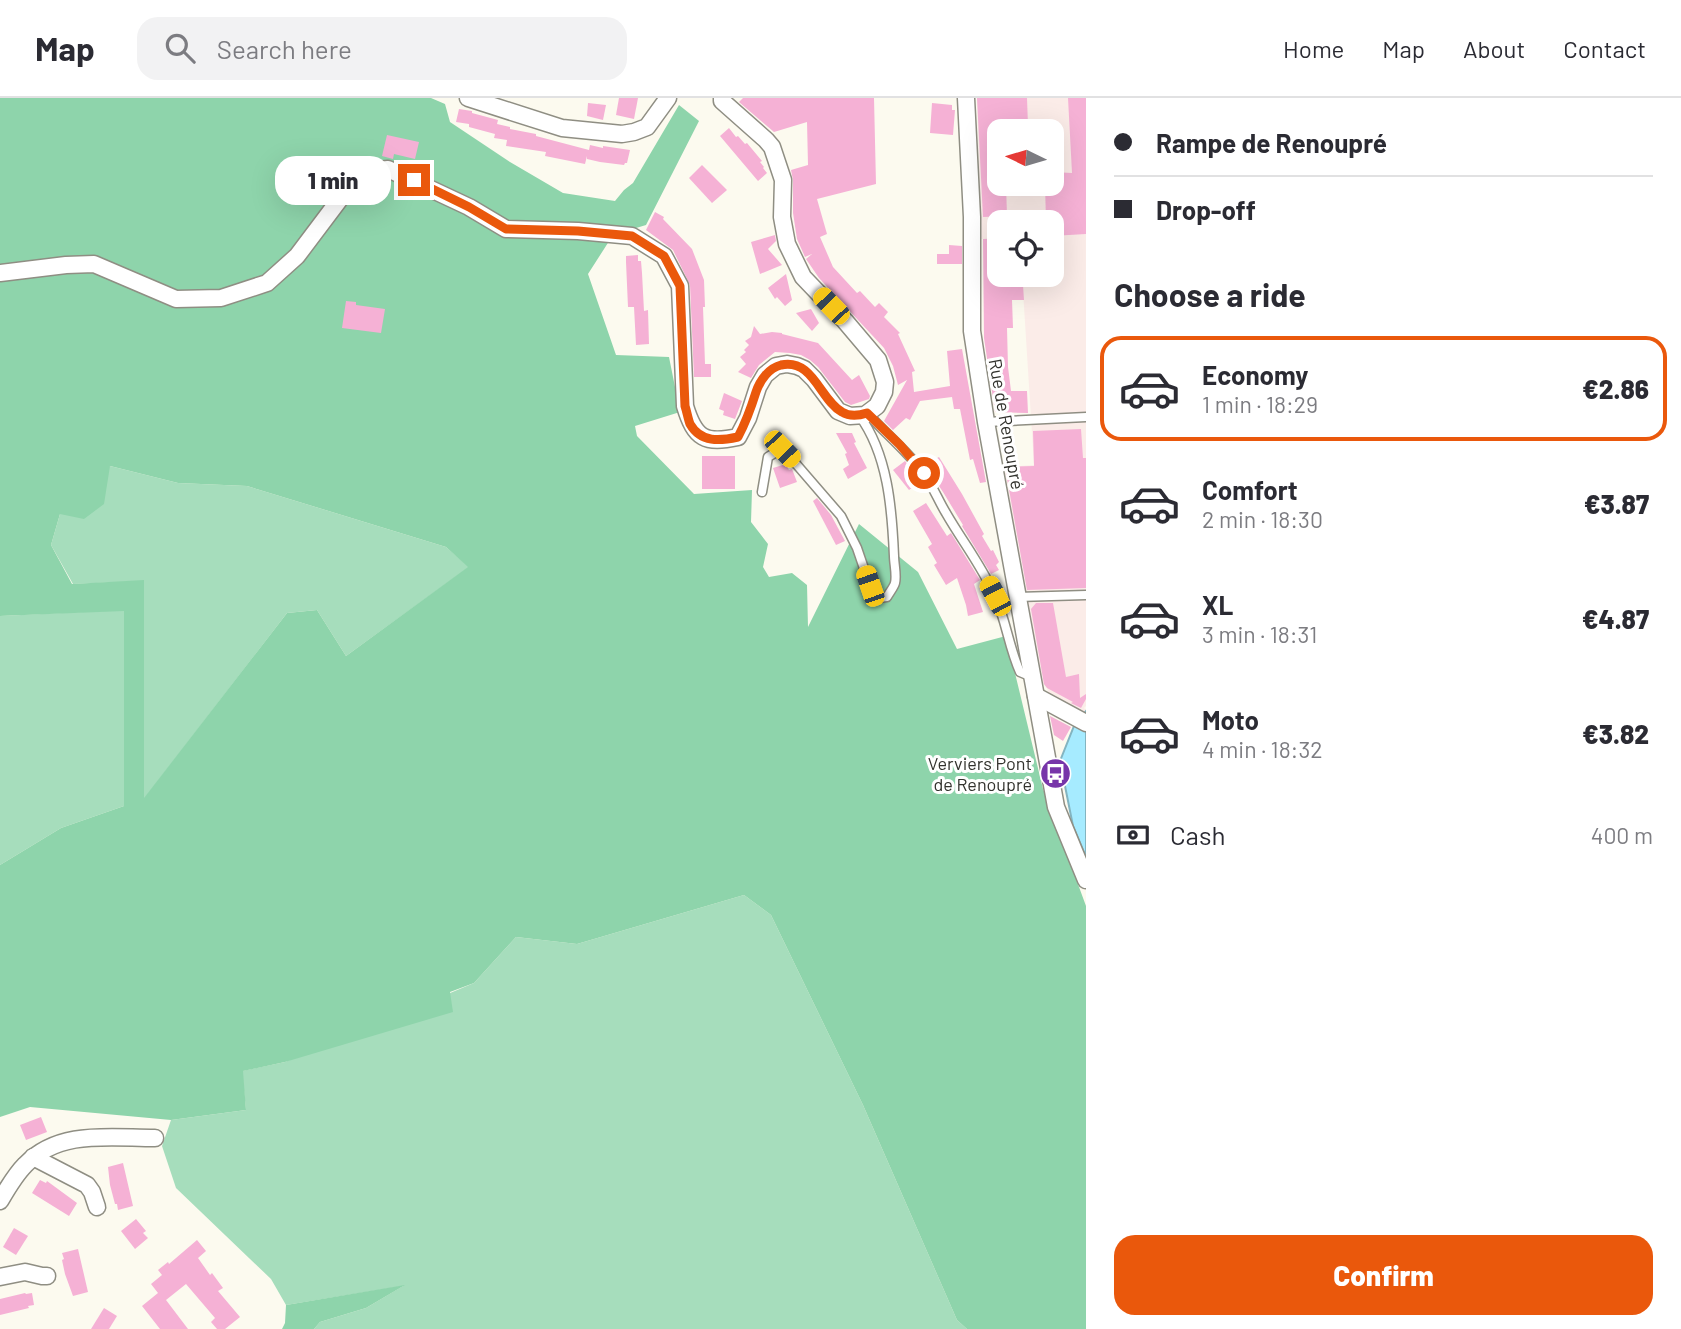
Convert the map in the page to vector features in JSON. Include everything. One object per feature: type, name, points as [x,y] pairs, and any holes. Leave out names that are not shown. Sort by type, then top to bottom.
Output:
[{"type":"street","points":[[468,98],[562,128],[622,134],[647,127],[668,98]]},
{"type":"street","points":[[0,273],[94,264],[176,299],[221,298],[267,283],[298,256],[352,183],[369,171],[388,169],[469,207],[506,229],[632,236],[664,256],[680,286],[685,406],[691,425],[702,437],[719,441],[738,437],[765,375],[776,366],[786,364],[804,369],[838,411],[850,416],[863,414],[877,406],[884,392],[885,382],[878,360],[803,277],[787,244],[782,217],[783,180],[772,147],[722,98]]},
{"type":"street","name":"Rue de Renoupré","points":[[966,98],[972,217],[972,331],[1056,807],[1086,880]]},
{"type":"street","points":[[1035,696],[1080,720]]},
{"type":"street","points":[[0,1201],[22,1167],[54,1145],[75,1139],[99,1137],[155,1138]]},
{"type":"street","points":[[33,1157],[87,1185],[97,1207]]},
{"type":"street","points":[[0,1277],[25,1272],[47,1276]]},
{"type":"lane","points":[[762,492],[768,457],[782,449],[841,516],[857,548],[870,586],[878,598],[887,597],[895,583],[894,541],[887,484],[863,414]]},
{"type":"lane","points":[[863,414],[900,445],[924,473],[995,596],[1020,672],[1031,677]]},
{"type":"lane","points":[[986,422],[1086,417]]},
{"type":"lane","points":[[1017,597],[1086,595]]},
{"type":"shaded area","points":[[977,98],[1086,98],[1086,732],[1055,713],[1047,688],[1041,681],[1004,467],[1034,465],[1023,287],[1064,287],[1064,210],[987,210],[987,239],[981,239]]},
{"type":"green space","points":[[0,98],[431,98],[445,104],[450,122],[563,193],[615,201],[633,183],[679,105],[699,121],[646,225],[613,235],[588,274],[616,355],[669,357],[680,412],[635,426],[637,436],[694,494],[752,490],[751,522],[768,544],[763,567],[769,577],[792,573],[807,585],[808,627],[859,524],[918,572],[957,649],[1006,636],[1043,789],[1086,906],[1086,1329],[967,1329],[957,1320],[863,1105],[771,915],[744,895],[577,944],[516,937],[474,983],[450,992],[453,1012],[285,1062],[243,1071],[246,1110],[171,1120],[30,1107],[0,1117],[0,865],[61,828],[124,806],[124,611],[0,616]],"holes":[[[110,466],[178,483],[247,486],[446,547],[468,567],[346,656],[317,610],[287,613],[144,798],[144,580],[72,584],[51,545],[60,514],[84,519],[104,504]]]},
{"type":"green space","points":[[110,466],[178,483],[247,486],[446,547],[469,567],[346,656],[317,610],[287,613],[144,799],[144,581],[73,584],[51,545],[60,514]]},
{"type":"green space","points":[[124,610],[124,806],[61,828],[0,865],[0,611],[1,616]]},
{"type":"green space","points":[[744,895],[771,915],[863,1105],[957,1320],[967,1329],[314,1329],[320,1322],[366,1308],[403,1286],[286,1305],[271,1279],[176,1188],[162,1146],[171,1120],[246,1110],[242,1071],[285,1062],[474,983],[516,937],[577,944]]},
{"type":"green space","points":[[405,1285],[366,1308],[320,1322],[314,1329],[282,1329],[286,1305]]},
{"type":"water","points":[[1086,711],[1086,857],[1073,826],[1060,761],[1074,726]]},
{"type":"building","points":[[619,98],[638,98],[634,119],[616,115]]},
{"type":"building","points":[[743,98],[874,98],[876,184],[817,199],[827,234],[820,237],[833,267],[857,293],[860,291],[875,307],[879,303],[888,312],[884,317],[900,333],[898,334],[915,371],[912,372],[914,392],[950,386],[947,351],[962,349],[986,482],[980,483],[973,459],[970,460],[960,409],[954,409],[952,397],[920,401],[910,420],[906,418],[893,430],[884,421],[907,380],[898,385],[884,348],[819,278],[806,259],[812,254],[805,257],[797,239],[791,170],[808,165],[807,122],[774,132],[739,102]]},
{"type":"building","points":[[977,98],[1027,98],[1028,119],[987,119],[987,196],[1006,196],[1007,210],[987,210],[987,217],[983,217]]},
{"type":"building","points":[[1068,98],[1086,98],[1086,234],[1064,235],[1064,210],[1046,210],[1045,196],[1064,196],[1064,173],[1072,173]]},
{"type":"building","points":[[588,103],[606,105],[603,120],[587,116]]},
{"type":"building","points":[[932,103],[952,105],[952,110],[955,110],[953,135],[930,133]]},
{"type":"building","points":[[459,109],[498,120],[497,124],[510,129],[589,150],[590,145],[630,150],[627,163],[624,165],[600,162],[587,159],[587,156],[585,164],[545,156],[546,152],[506,146],[507,140],[494,138],[495,134],[456,122]]},
{"type":"building","points":[[729,128],[736,137],[747,143],[762,161],[760,162],[767,173],[758,181],[720,136]]},
{"type":"building","points":[[387,135],[419,142],[415,159],[394,154],[393,159],[382,156]]},
{"type":"building","points":[[702,165],[727,190],[712,203],[689,178]]},
{"type":"building","points":[[655,212],[664,217],[692,249],[704,280],[705,364],[711,364],[711,377],[694,377],[690,285],[673,250],[646,230]]},
{"type":"building","points":[[775,235],[776,241],[768,249],[782,265],[760,274],[751,242]]},
{"type":"building","points":[[983,239],[987,239],[987,287],[1023,287],[1024,300],[1012,300],[1013,328],[1007,328],[1008,367],[1011,391],[1027,391],[1028,413],[995,412],[984,338]]},
{"type":"building","points":[[949,245],[962,246],[962,264],[937,264],[937,254],[949,254]]},
{"type":"building","points":[[638,255],[638,261],[641,261],[644,311],[648,310],[649,344],[636,345],[634,307],[628,307],[626,256]]},
{"type":"building","points":[[786,274],[792,300],[785,306],[777,297],[775,299],[768,288]]},
{"type":"building","points":[[346,301],[385,309],[381,333],[342,328]]},
{"type":"building","points":[[811,309],[819,323],[812,331],[796,313]]},
{"type":"building","points":[[754,326],[760,334],[782,333],[818,343],[852,380],[859,375],[869,399],[851,405],[845,402],[818,367],[801,355],[775,352],[759,365],[751,378],[738,372],[746,364],[740,357],[746,352],[744,350],[749,345],[745,341],[751,337]]},
{"type":"building","points":[[724,393],[742,401],[735,419],[723,415],[724,411],[719,409]]},
{"type":"building","points":[[1081,429],[1083,458],[1086,458],[1086,588],[1027,590],[1005,467],[1034,466],[1033,431]]},
{"type":"building","points":[[836,433],[852,433],[856,442],[854,443],[867,468],[848,479],[843,469],[849,465],[845,454],[847,453]]},
{"type":"building","points":[[702,456],[735,456],[735,489],[702,489]]},
{"type":"building","points":[[939,457],[999,562],[996,565],[999,570],[991,574],[925,465]]},
{"type":"building","points":[[905,461],[921,481],[909,490],[893,470]]},
{"type":"building","points":[[786,464],[789,470],[792,469],[797,482],[780,488],[773,468]]},
{"type":"building","points":[[817,498],[831,515],[845,541],[836,545],[813,501]]},
{"type":"building","points":[[926,503],[947,536],[951,533],[980,580],[974,584],[983,612],[968,616],[957,578],[946,585],[934,565],[937,563],[928,547],[932,544],[913,511]]},
{"type":"building","points":[[1036,603],[1053,603],[1066,677],[1079,674],[1080,698],[1086,694],[1081,708],[1044,684],[1031,609]]},
{"type":"building","points":[[1050,716],[1071,727],[1063,741],[1054,735]]},
{"type":"building","points":[[41,1117],[47,1132],[26,1140],[20,1125]]},
{"type":"building","points":[[123,1163],[133,1206],[118,1210],[110,1185],[108,1167]]},
{"type":"building","points":[[40,1180],[46,1183],[47,1181],[77,1203],[69,1216],[32,1193]]},
{"type":"building","points":[[136,1219],[148,1238],[135,1249],[121,1231]]},
{"type":"building","points":[[14,1228],[28,1236],[16,1255],[3,1247]]},
{"type":"building","points":[[197,1240],[206,1251],[198,1258],[223,1288],[218,1291],[240,1317],[225,1329],[217,1329],[211,1322],[215,1318],[186,1284],[166,1300],[188,1329],[160,1329],[142,1306],[158,1293],[151,1284],[162,1275],[158,1270]]},
{"type":"building","points":[[78,1249],[88,1292],[73,1296],[65,1274],[62,1253]]},
{"type":"building","points":[[32,1293],[34,1305],[0,1315],[0,1299]]},
{"type":"building","points":[[104,1308],[117,1316],[109,1329],[91,1329]]},
{"type":"place","name":"Verviers Pont de Renoupré","points":[[1055,773]]},
{"type":"route","points":[[414,180],[506,229],[632,236],[664,256],[680,286],[685,406],[691,425],[702,437],[719,441],[738,437],[765,375],[776,366],[786,364],[804,369],[838,411],[850,416],[867,413],[924,473]]}]
